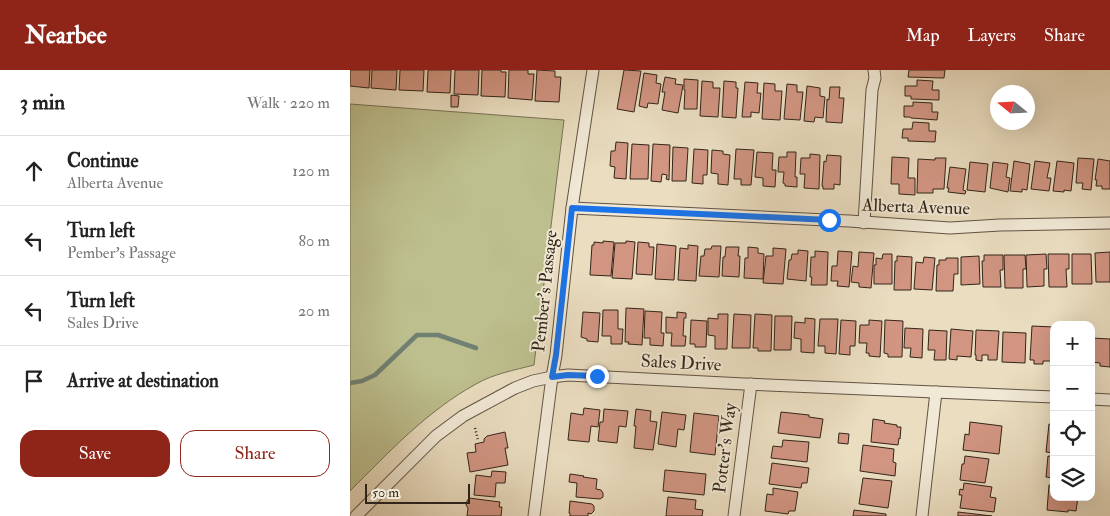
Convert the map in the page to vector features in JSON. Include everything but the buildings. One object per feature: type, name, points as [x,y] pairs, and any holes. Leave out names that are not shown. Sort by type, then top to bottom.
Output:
[{"type":"street","name":"Pember's Passage","points":[[534,516],[556,355],[572,208],[593,70]]},
{"type":"street","points":[[864,223],[874,70]]},
{"type":"street","name":"Alberta Avenue","points":[[572,208],[950,228],[1110,223]]},
{"type":"street","name":"Sales Drive","points":[[356,516],[436,436],[463,416],[514,388],[552,377],[568,375],[1050,397]]},
{"type":"street","name":"Potter's Way","points":[[734,516],[751,384]]},
{"type":"street","points":[[922,516],[936,392]]},
{"type":"street","points":[[1095,399],[1110,400]]},
{"type":"path","points":[[476,428],[478,440]]},
{"type":"green space","points":[[350,104],[564,120],[534,365],[490,378],[458,395],[409,433],[350,491]]},
{"type":"waterway","points":[[350,383],[362,381],[375,375],[417,335],[438,335],[476,348]]},
{"type":"route","points":[[597,376],[568,375],[552,377],[572,208],[829,220]]}]
